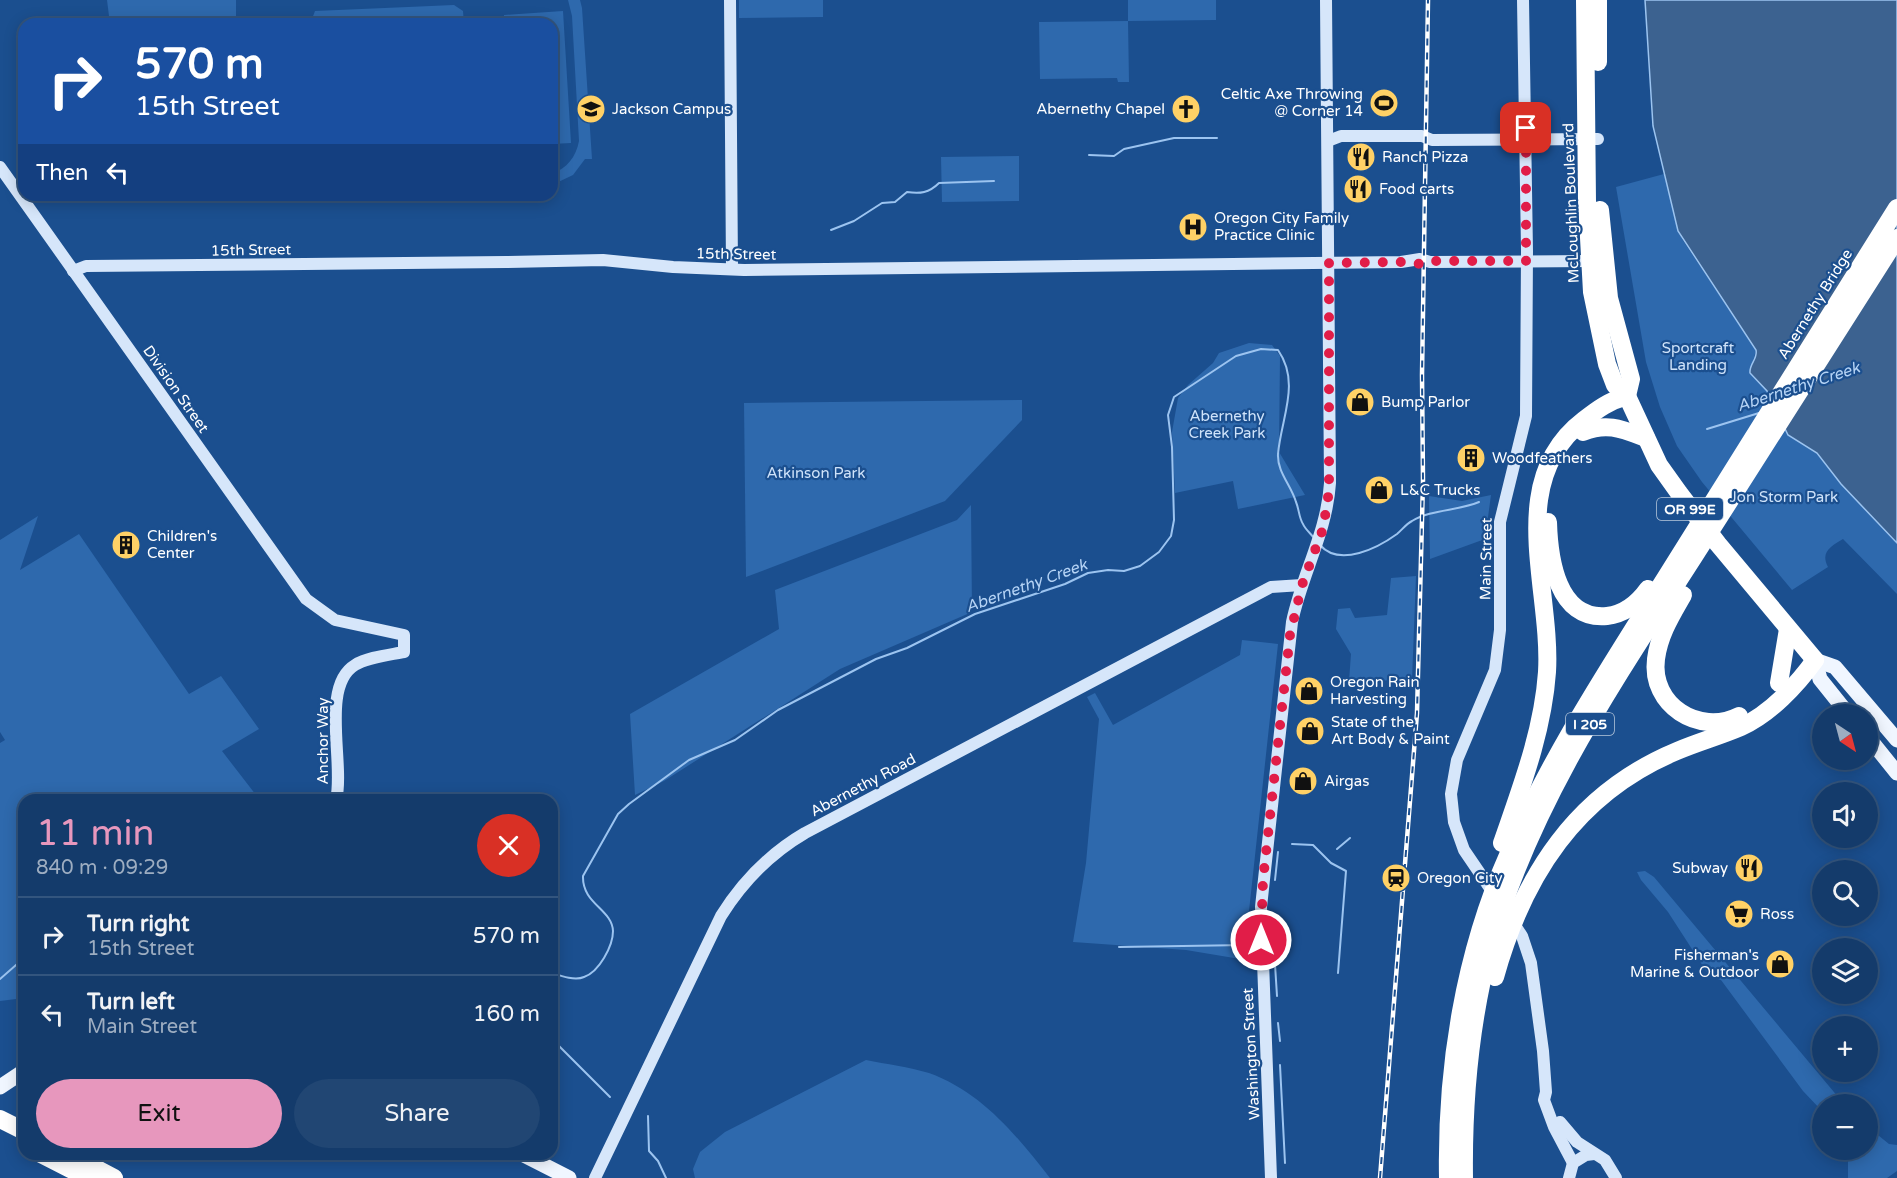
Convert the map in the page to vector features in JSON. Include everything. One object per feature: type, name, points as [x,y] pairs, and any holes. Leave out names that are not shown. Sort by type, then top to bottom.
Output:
[{"type":"highway","name":"McLoughlin Boulevard","points":[[1585,0],[1592,139],[1603,251],[1613,320],[1631,379],[1627,396]]},
{"type":"highway","name":"McLoughlin Boulevard","points":[[1598,0],[1590,261],[1592,292],[1604,355],[1615,385],[1627,396],[1659,465],[1687,504],[1815,660]]},
{"type":"highway","name":"Abernethy Bridge","points":[[1673,579],[1897,208]]},
{"type":"highway","name":"Abernethy Bridge","points":[[1712,516],[1897,238]]},
{"type":"highway","points":[[1627,396],[1569,443],[1557,463],[1548,518],[1551,557],[1563,593],[1578,610],[1589,614],[1611,615],[1634,605],[1673,579]]},
{"type":"highway","points":[[1508,858],[1544,702],[1547,657],[1537,555],[1537,520],[1545,471],[1553,451],[1572,429],[1606,403],[1627,396]]},
{"type":"highway","points":[[1583,432],[1596,427],[1614,426],[1646,438]]},
{"type":"highway","points":[[1673,579],[1656,658],[1660,690],[1675,710],[1688,718],[1703,723],[1728,721],[1742,714],[1792,670],[1815,660]]},
{"type":"highway","name":"I 205","points":[[1490,945],[1489,909],[1508,858],[1538,793],[1580,715],[1673,579]]},
{"type":"highway","points":[[1779,683],[1788,629]]},
{"type":"highway","points":[[1464,1178],[1465,1104],[1474,1025],[1486,1007],[1490,945],[1528,891],[1562,834],[1611,788],[1670,754],[1750,722],[1800,681],[1815,660]]},
{"type":"highway","name":"I 205","points":[[1448,1178],[1449,1119],[1459,1026],[1490,945],[1508,858]]},
{"type":"highway","points":[[8,1126],[18,1138]]},
{"type":"highway","points":[[53,1160],[88,1178]]},
{"type":"highway","points":[[79,1160],[114,1178]]},
{"type":"main road","name":"McLoughlin Boulevard","points":[[1815,660],[1820,680],[1840,704]]},
{"type":"main road","name":"McLoughlin Boulevard","points":[[1815,660],[1835,667],[1897,740]]},
{"type":"main road","points":[[1878,749],[1897,773]]},
{"type":"main road","points":[[0,1086],[18,1075]]},
{"type":"main road","points":[[534,1160],[569,1178]]},
{"type":"street","points":[[730,0],[732,269]]},
{"type":"street","name":"Washington Street","points":[[1271,1178],[1261,907],[1292,622],[1302,585],[1323,529],[1329,491],[1326,0]]},
{"type":"street","name":"Main Street","points":[[1523,0],[1526,139],[1526,416],[1500,522],[1499,643],[1490,686],[1457,760],[1451,801],[1454,822],[1464,850],[1513,921],[1528,953],[1546,1092],[1567,1132],[1593,1154],[1605,1160],[1613,1176]]},
{"type":"street","points":[[1328,141],[1342,144],[1422,144],[1432,140],[1592,139]]},
{"type":"street","name":"Division Street","points":[[0,167],[18,193]]},
{"type":"street","name":"Division Street","points":[[24,201],[306,599],[335,620],[404,635],[404,652],[356,664],[345,673],[341,683]]},
{"type":"street","name":"15th Street","points":[[73,271],[86,266],[488,263],[566,259],[732,269],[1401,262],[1420,259],[1430,261],[1590,261]]},
{"type":"street","name":"Abernethy Road","points":[[595,1178],[721,916],[741,887],[766,860],[805,833],[1271,587],[1302,585]]},
{"type":"street","name":"Anchor Way","points":[[337,794],[339,770],[336,704],[341,683]]},
{"type":"street","name":"Main Street","points":[[1546,1092],[1544,1100],[1547,1113],[1573,1163]]},
{"type":"street","points":[[1569,1178],[1573,1163],[1586,1155],[1593,1154]]},
{"type":"green space","points":[[107,0],[236,0],[236,18],[109,18]]},
{"type":"green space","points":[[568,0],[580,0],[592,159],[585,159],[573,175],[558,182],[558,171],[570,161],[579,141],[572,16]]},
{"type":"green space","points":[[739,0],[823,0],[823,17],[739,18]]},
{"type":"green space","points":[[1128,0],[1216,0],[1216,20],[1128,21]]},
{"type":"green space","points":[[454,5],[463,11],[464,18],[312,18],[315,11]]},
{"type":"green space","points":[[563,11],[571,143],[558,144],[558,18],[504,18],[504,15]]},
{"type":"green space","points":[[1128,21],[1129,82],[1118,82],[1117,78],[1040,79],[1039,22]]},
{"type":"green space","points":[[1019,156],[1019,201],[942,202],[941,157]]},
{"type":"green space","points":[[1664,174],[1682,239],[1756,350],[1750,373],[1767,391],[1788,435],[1817,453],[1841,484],[1897,543],[1897,594],[1843,539],[1826,553],[1828,567],[1792,590],[1702,482],[1677,446],[1660,407],[1646,362],[1616,187]]},
{"type":"green space","name":"Abernethy Creek Park","points":[[1249,343],[1272,345],[1280,356],[1279,452],[1305,495],[1238,509],[1233,481],[1175,493],[1172,432],[1178,398],[1188,385],[1213,363],[1219,353]]},
{"type":"green space","name":"Atkinson Park","points":[[1022,400],[1022,420],[945,501],[746,577],[744,403]]},
{"type":"green space","points":[[1491,495],[1485,539],[1430,559],[1429,496],[1462,501]]},
{"type":"green space","points":[[971,505],[972,612],[840,669],[664,781],[635,795],[630,714],[779,629],[775,590],[957,520]]},
{"type":"green space","points":[[38,516],[20,570],[79,534],[189,694],[221,676],[259,729],[222,751],[255,794],[18,794],[18,999],[0,1001],[0,743],[5,740],[0,732],[0,540]]},
{"type":"green space","points":[[1416,576],[1412,680],[1349,681],[1351,654],[1336,629],[1338,609],[1350,608],[1355,618],[1387,615],[1391,578]]},
{"type":"green space","points":[[1242,640],[1278,644],[1249,911],[1252,961],[1186,950],[1073,942],[1086,863],[1099,719],[1087,697],[1095,693],[1113,725],[1240,655]]},
{"type":"green space","points":[[1645,871],[1654,877],[1812,1066],[1812,1082],[1826,1082],[1836,1094],[1812,1094],[1812,1100],[1803,1091],[1721,980],[1710,977],[1668,912],[1637,872]]},
{"type":"green space","points":[[866,1060],[929,1073],[966,1092],[982,1103],[1011,1131],[1050,1178],[695,1178],[693,1169],[700,1152],[725,1132]]},
{"type":"green space","points":[[1878,1135],[1889,1144],[1897,1145],[1897,1171],[1887,1178],[1848,1178],[1848,1160],[1878,1160]]},
{"type":"water","points":[[1645,0],[1897,0],[1897,543],[1841,484],[1817,453],[1788,435],[1767,391],[1750,373],[1756,350],[1678,231],[1653,126]]},
{"type":"waterway","points":[[1089,155],[1114,156],[1124,149],[1174,138],[1217,138]]},
{"type":"waterway","points":[[831,230],[854,221],[882,203],[895,202],[907,192],[924,192],[939,183],[994,181]]},
{"type":"waterway","name":"Abernethy Creek","points":[[558,975],[580,978],[590,974],[600,964],[611,944],[613,931],[611,923],[587,893],[583,876],[618,814],[689,760],[735,740],[778,710],[876,659],[907,648],[975,614],[1065,584],[1088,573],[1108,570],[1124,571],[1140,566],[1159,552],[1171,536],[1174,520],[1172,447],[1168,415],[1174,397],[1236,356],[1261,349],[1278,350],[1285,362],[1289,388],[1278,461],[1294,496],[1302,522],[1315,539]]},
{"type":"waterway","name":"Abernethy Creek","points":[[1707,429],[1759,413]]},
{"type":"waterway","name":"Abernethy Creek","points":[[1320,545],[1328,552],[1338,555],[1359,553],[1389,539],[1420,517],[1479,502]]},
{"type":"waterway","points":[[1337,849],[1350,838]]},
{"type":"waterway","points":[[1292,844],[1313,845],[1331,863],[1346,871],[1338,973]]},
{"type":"waterway","points":[[1275,880],[1278,852]]},
{"type":"waterway","points":[[1273,933],[1277,996]]},
{"type":"waterway","points":[[1119,947],[1246,945]]},
{"type":"waterway","name":"Abernethy Creek","points":[[0,979],[18,963]]},
{"type":"waterway","points":[[1278,1023],[1280,1041]]},
{"type":"waterway","points":[[558,1045],[610,1097]]},
{"type":"waterway","points":[[1280,1065],[1285,1163]]},
{"type":"waterway","points":[[648,1116],[649,1151],[658,1161],[666,1178]]},
{"type":"railway","points":[[1380,1178],[1417,713],[1423,481],[1422,375],[1428,0]]},
{"type":"place","name":"Celtic Axe Throwing @ Corner 14","points":[[1384,103]]},
{"type":"place","name":"Jackson Campus","points":[[591,109]]},
{"type":"place","name":"Abernethy Chapel","points":[[1186,109]]},
{"type":"place","name":"Ranch Pizza","points":[[1361,157]]},
{"type":"place","name":"Food carts","points":[[1358,189]]},
{"type":"place","name":"Oregon City Family Practice Clinic","points":[[1193,227]]},
{"type":"place","name":"Bump Parlor","points":[[1360,402]]},
{"type":"place","name":"Woodfeathers","points":[[1471,458]]},
{"type":"place","name":"L&C Trucks","points":[[1379,490]]},
{"type":"place","name":"Children's Center","points":[[126,545]]},
{"type":"place","name":"Oregon Rain Harvesting","points":[[1309,691]]},
{"type":"place","name":"State of the Art Body & Paint","points":[[1310,731]]},
{"type":"place","name":"Airgas","points":[[1303,781]]},
{"type":"place","name":"Subway","points":[[1749,868]]},
{"type":"place","name":"Oregon City","points":[[1396,878]]},
{"type":"place","name":"Ross","points":[[1739,914]]},
{"type":"place","name":"Fisherman's Marine & Outdoor","points":[[1780,964]]},
{"type":"route","points":[[1261,940],[1263,880],[1290,635],[1296,603],[1323,529],[1329,491],[1331,428],[1329,263],[1421,264],[1430,261],[1526,261],[1526,128]]},
{"type":"park label","name":"Sportcraft Landing","points":[[1698,356]]},
{"type":"park label","name":"Jon Storm Park","points":[[1784,497]]}]
